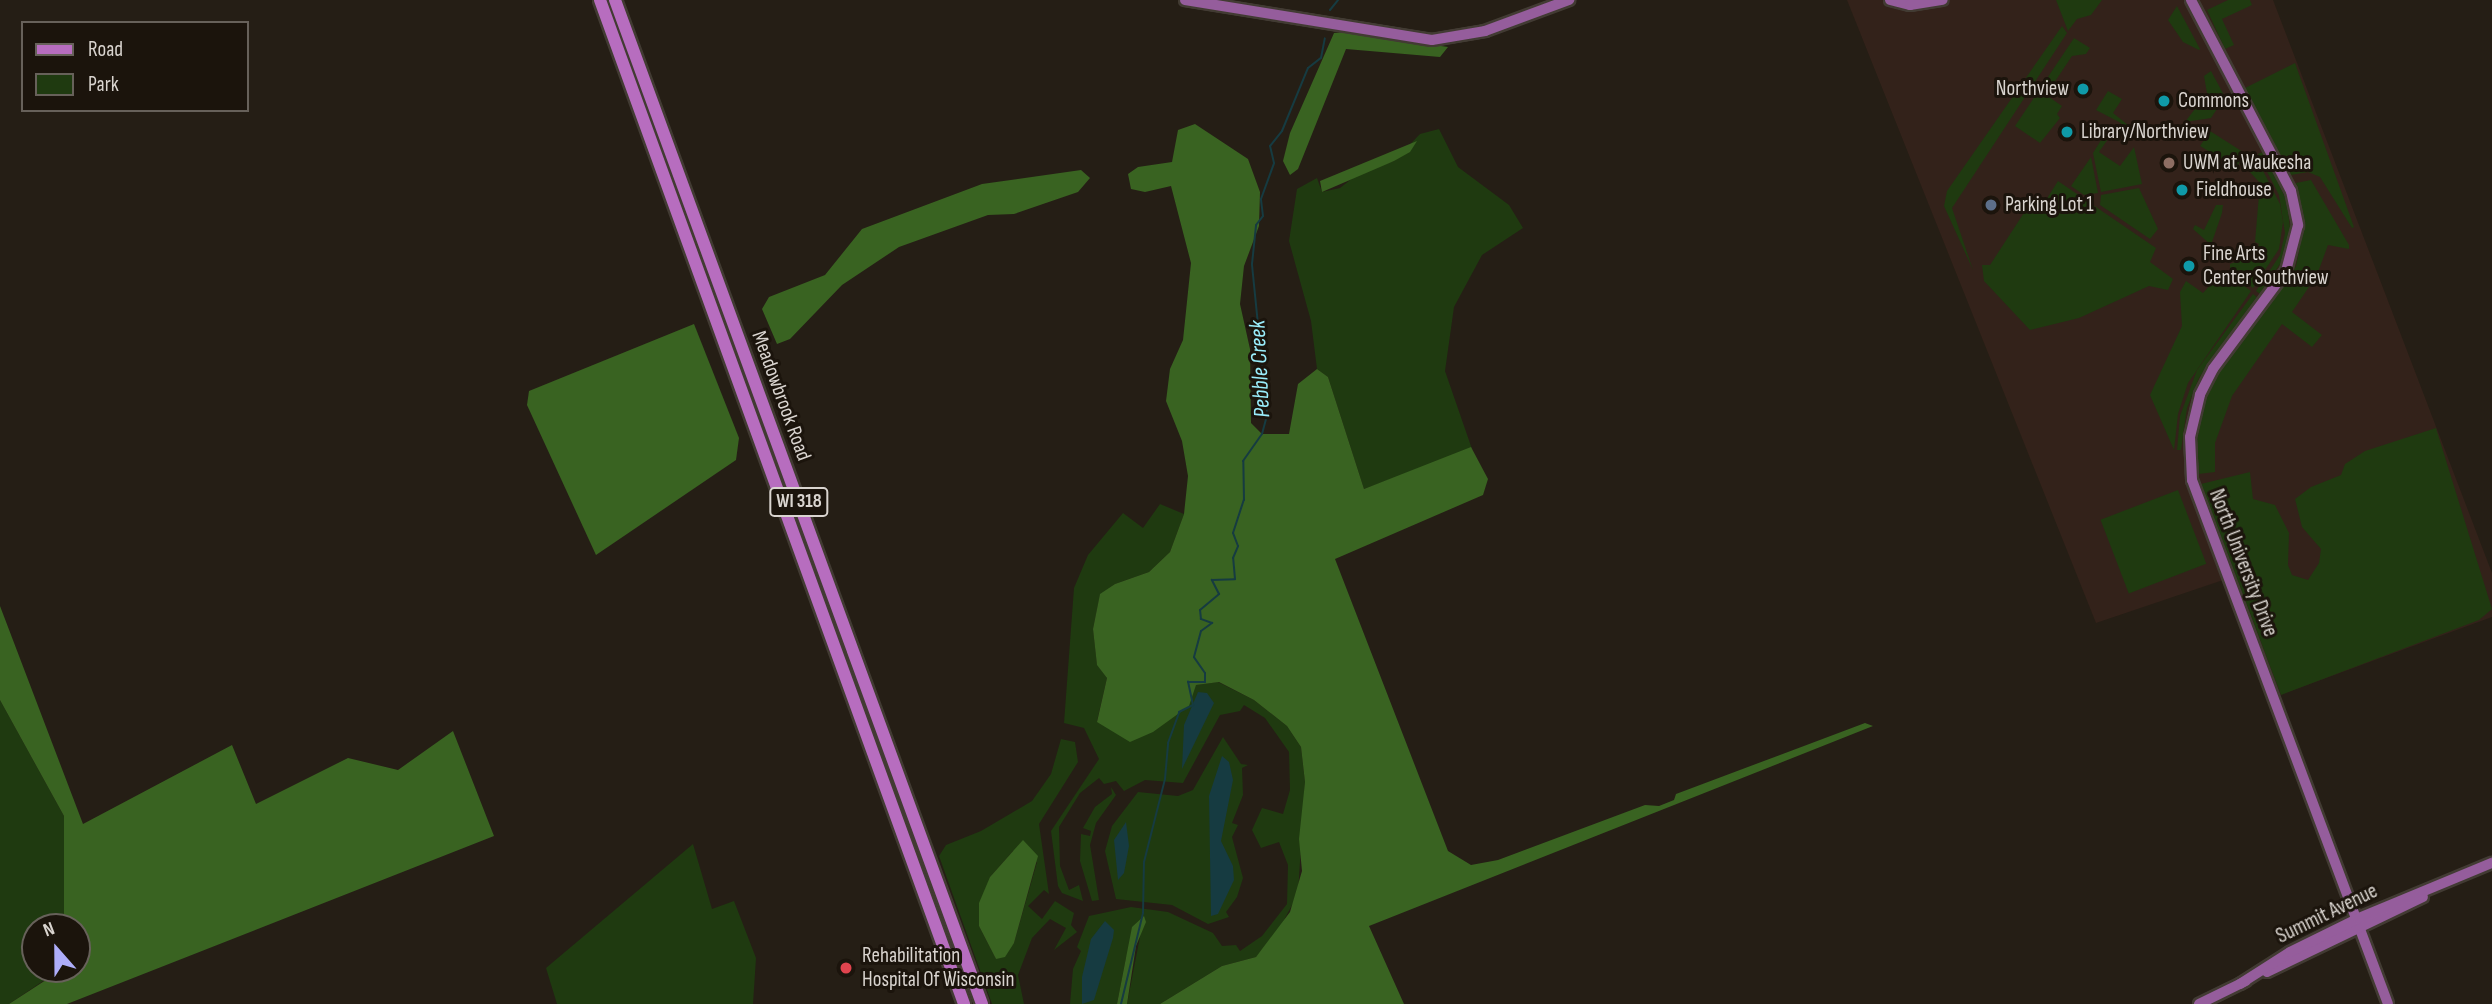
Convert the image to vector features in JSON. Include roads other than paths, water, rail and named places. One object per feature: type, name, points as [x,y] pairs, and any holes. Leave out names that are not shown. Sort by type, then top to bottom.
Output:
[{"type":"main road","name":"Meadowbrook Road","points":[[600,0],[964,1004]]},
{"type":"main road","name":"Meadowbrook Road","points":[[615,0],[982,1004]]},
{"type":"street","points":[[1185,0],[1432,40],[1485,31],[1569,0]]},
{"type":"street","points":[[1890,0],[1917,5],[1943,0]]},
{"type":"street","name":"North University Drive","points":[[2191,0],[2291,191],[2298,225],[2286,271],[2223,355],[2200,395],[2190,437],[2192,481],[2361,924],[2388,1004]]},
{"type":"street","name":"Summit Avenue","points":[[2199,1004],[2240,984],[2290,952],[2361,924],[2492,863]]},
{"type":"water","points":[[1198,692],[1207,693],[1214,703],[1182,769],[1184,725]]},
{"type":"water","points":[[1222,756],[1229,762],[1233,780],[1221,841],[1233,866],[1234,880],[1218,914],[1211,916],[1209,796]]},
{"type":"water","points":[[1126,822],[1129,846],[1124,873],[1118,880],[1114,840]]},
{"type":"water","points":[[1105,921],[1114,930],[1113,938],[1094,1000],[1082,1004],[1082,977],[1091,939]]},
{"type":"waterway","name":"Pebble Creek","points":[[1330,10],[1338,0]]},
{"type":"waterway","name":"Pebble Creek","points":[[1121,1004],[1143,913],[1144,862],[1165,779],[1168,743],[1179,712],[1193,705],[1188,682],[1205,682],[1205,673],[1194,657],[1201,631],[1212,623],[1201,619],[1200,610],[1219,594],[1212,580],[1235,579],[1233,558],[1238,546],[1233,533],[1244,500],[1243,461],[1262,434],[1267,415],[1252,264],[1256,225],[1263,216],[1261,199],[1274,163],[1270,146],[1282,131],[1308,68],[1321,58],[1325,38]]},
{"type":"place","name":"Northview","points":[[2083,89]]},
{"type":"place","name":"Commons","points":[[2164,101]]},
{"type":"place","name":"Library/Northview","points":[[2067,132]]},
{"type":"place","name":"UWM at Waukesha","points":[[2169,163]]},
{"type":"place","name":"Fieldhouse","points":[[2182,190]]},
{"type":"place","name":"Parking Lot 1","points":[[1991,205]]},
{"type":"place","name":"Fine Arts Center Southview","points":[[2189,266]]},
{"type":"place","name":"Rehabilitation Hospital Of Wisconsin","points":[[846,968]]}]
